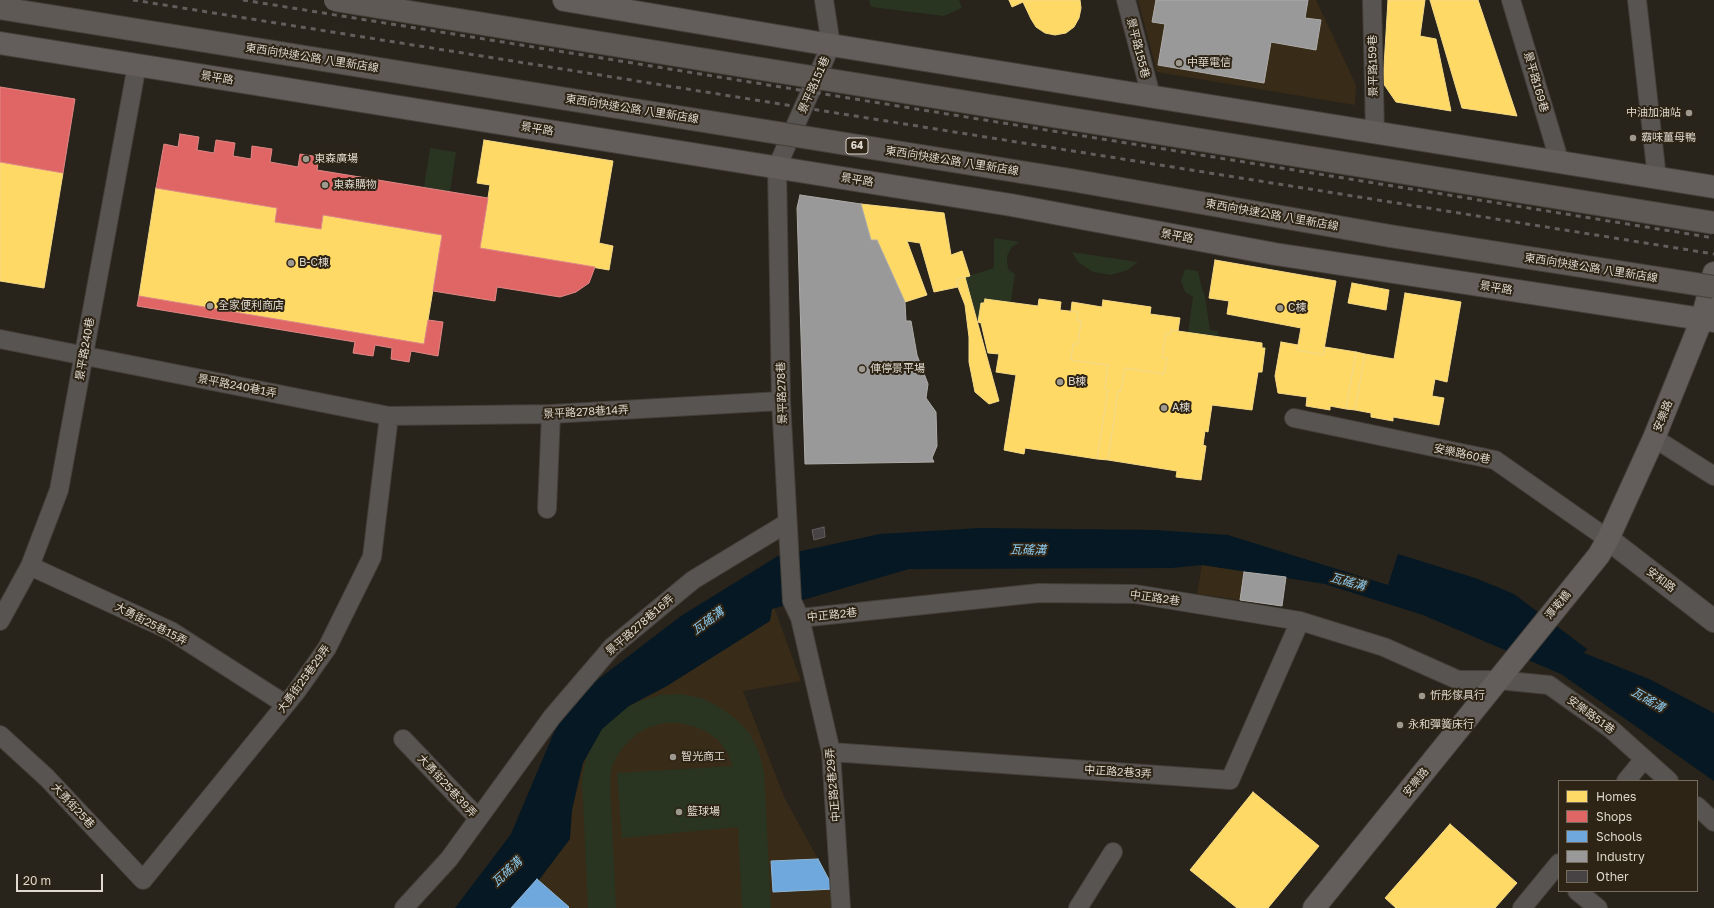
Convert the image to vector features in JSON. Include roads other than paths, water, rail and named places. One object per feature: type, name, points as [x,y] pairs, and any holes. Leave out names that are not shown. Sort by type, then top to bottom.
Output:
[{"type":"highway","points":[[334,0],[1714,223]]},
{"type":"highway","name":"東西向快速公路 八里新店線","points":[[0,8],[1071,180],[1390,236],[1714,288]]},
{"type":"main road","points":[[564,0],[831,45],[1714,187]]},
{"type":"main road","name":"景平路","points":[[0,43],[1011,205],[1275,254],[1708,320]]},
{"type":"main road","name":"安樂路","points":[[1604,547],[1708,320],[1714,273]]},
{"type":"main road","name":"潭墘橋","points":[[1517,656],[1604,547]]},
{"type":"main road","name":"安樂路","points":[[1314,908],[1517,656]]},
{"type":"street","name":"安和路","points":[[1604,547],[1714,621]]},
{"type":"lane","name":"景平路151巷","points":[[777,167],[831,45],[824,0]]},
{"type":"lane","name":"景平路155巷","points":[[1126,0],[1151,96]]},
{"type":"lane","name":"景平路159巷","points":[[1372,0],[1375,133]]},
{"type":"lane","name":"景平路169巷","points":[[1512,0],[1560,163]]},
{"type":"lane","points":[[1637,0],[1658,178]]},
{"type":"lane","name":"景平路240巷","points":[[0,621],[30,566],[59,490],[138,65]]},
{"type":"lane","name":"景平路278巷","points":[[777,167],[782,401],[787,523],[792,602],[800,618]]},
{"type":"lane","name":"景平路240巷1弄","points":[[0,339],[390,416]]},
{"type":"lane","name":"景平路278巷14弄","points":[[390,416],[551,414],[782,401]]},
{"type":"lane","points":[[547,509],[551,414]]},
{"type":"lane","name":"大勇街25巷29弄","points":[[143,880],[286,704],[327,648],[372,558],[390,416]]},
{"type":"lane","name":"安樂路60巷","points":[[1294,418],[1495,460],[1604,547]]},
{"type":"lane","points":[[1654,438],[1714,476]]},
{"type":"lane","name":"景平路278巷16弄","points":[[478,818],[552,717],[612,647],[693,580],[787,523]]},
{"type":"lane","name":"大勇街25巷15弄","points":[[30,566],[171,631],[286,704]]},
{"type":"lane","name":"中正路2巷","points":[[800,618],[1040,593],[1135,594],[1300,621],[1384,647],[1458,680],[1498,680]]},
{"type":"lane","name":"中正路2巷29弄","points":[[800,618],[831,752],[841,908]]},
{"type":"lane","name":"中正路2巷3弄","points":[[831,752],[1230,780],[1300,621]]},
{"type":"lane","name":"安樂路51巷","points":[[1498,680],[1549,685],[1611,729],[1667,780]]},
{"type":"lane","name":"大勇街25巷","points":[[0,735],[47,778],[143,880]]},
{"type":"lane","name":"大勇街25巷39弄","points":[[403,739],[478,818],[449,859],[404,908]]},
{"type":"lane","points":[[1627,780],[1644,759]]},
{"type":"lane","points":[[1698,807],[1714,822]]},
{"type":"lane","points":[[1078,908],[1113,852]]},
{"type":"lane","points":[[1522,908],[1557,870]]},
{"type":"lane","points":[[1578,892],[1598,908]]},
{"type":"water","name":"瓦磘溝","points":[[980,528],[1155,530],[1228,535],[1388,585],[1398,554],[1475,578],[1514,594],[1587,649],[1584,653],[1649,679],[1714,713],[1714,781],[1561,674],[1423,615],[1325,584],[1202,565],[1171,568],[909,569],[772,609],[770,621],[667,686],[629,706],[602,729],[583,763],[572,810],[570,839],[536,884],[513,908],[455,908],[511,834],[555,730],[574,698],[681,616],[778,556],[880,534]]},
{"type":"railway","points":[[133,0],[1714,254]]},
{"type":"railway","points":[[243,0],[1714,238]]},
{"type":"place","name":"中華電信","points":[[1179,63]]},
{"type":"place","name":"中油加油站","points":[[1689,113]]},
{"type":"place","name":"霸味薑母鴨","points":[[1633,138]]},
{"type":"place","name":"東森廣場","points":[[306,159]]},
{"type":"place","name":"東森購物","points":[[325,185]]},
{"type":"place","name":"B-C棟","points":[[291,263]]},
{"type":"place","name":"全家便利商店","points":[[210,306]]},
{"type":"place","name":"C棟","points":[[1280,308]]},
{"type":"place","name":"俥停景平場","points":[[862,369]]},
{"type":"place","name":"B棟","points":[[1060,382]]},
{"type":"place","name":"A棟","points":[[1164,408]]},
{"type":"place","name":"忻彤傢具行","points":[[1422,696]]},
{"type":"place","name":"永和彈簧床行","points":[[1400,725]]},
{"type":"place","name":"智光商工","points":[[673,757]]},
{"type":"place","name":"籃球場","points":[[679,812]]}]
